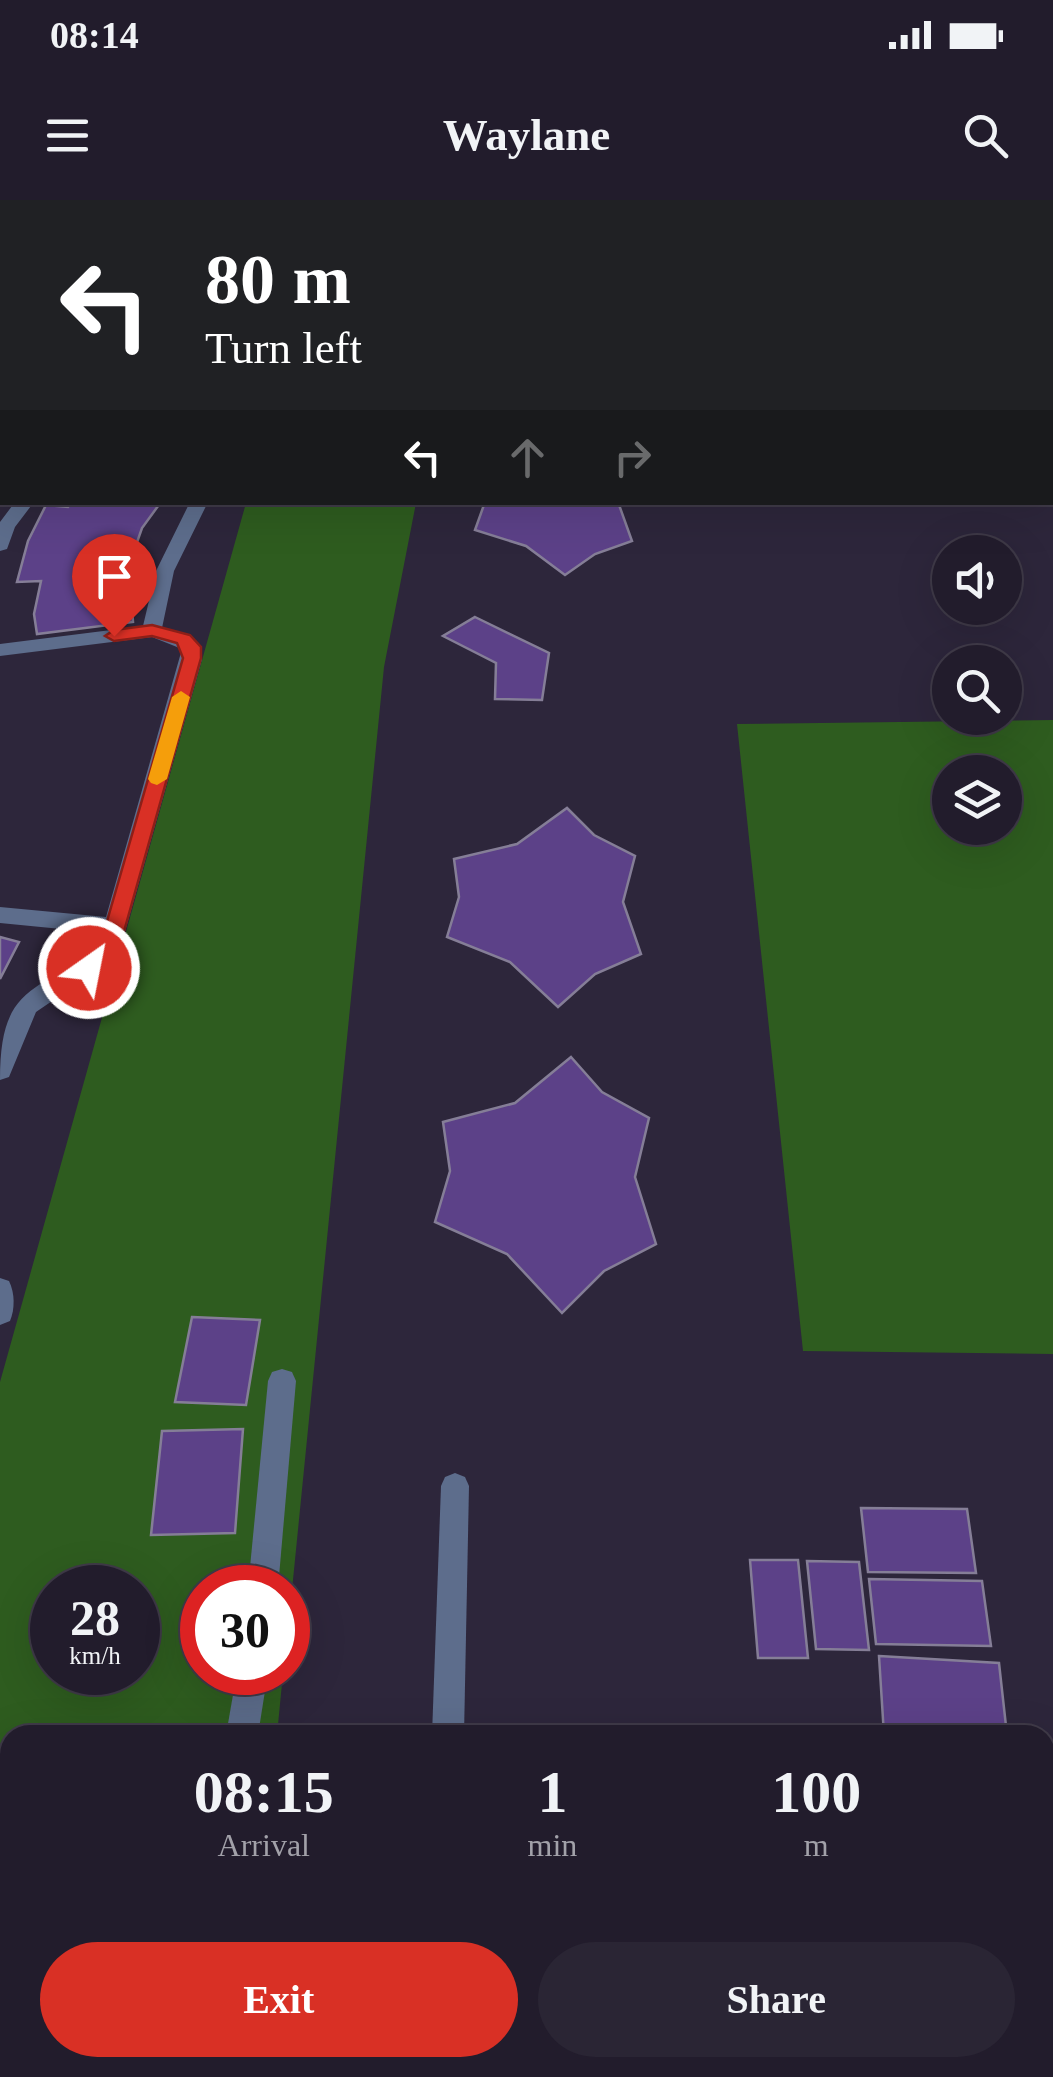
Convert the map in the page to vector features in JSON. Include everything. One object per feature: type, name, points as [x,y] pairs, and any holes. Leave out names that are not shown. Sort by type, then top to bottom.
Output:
[{"type":"street","points":[[0,545],[6,526],[24,505]]},
{"type":"street","points":[[152,631],[165,571],[198,505]]},
{"type":"street","points":[[0,650],[152,631],[184,639],[192,647],[106,956],[47,986],[29,1001],[16,1020],[0,1070]]},
{"type":"street","points":[[0,916],[115,926]]},
{"type":"street","points":[[0,1290],[0,1313]]},
{"type":"street","points":[[265,1565],[282,1381]]},
{"type":"street","points":[[448,1725],[455,1486]]},
{"type":"street","points":[[244,1725],[249,1695]]},
{"type":"green space","points":[[245,505],[416,505],[384,667],[294,1565],[180,1565],[180,1695],[281,1695],[278,1725],[0,1725],[0,1382]]},
{"type":"green space","points":[[1022,720],[1053,720],[1053,1354],[803,1351],[737,724],[932,722],[932,735],[1022,735]]},
{"type":"building","points":[[46,505],[159,505],[142,528],[129,565],[133,622],[37,634],[34,614],[41,581],[17,582],[28,541]]},
{"type":"building","points":[[484,505],[619,505],[632,541],[595,554],[565,575],[526,546],[475,530]]},
{"type":"building","points":[[475,617],[549,653],[542,700],[495,699],[496,663],[443,636]]},
{"type":"building","points":[[567,808],[594,835],[635,856],[623,902],[641,954],[595,974],[558,1007],[510,962],[447,937],[459,897],[454,859],[517,844]]},
{"type":"building","points":[[0,937],[19,942],[0,979]]},
{"type":"building","points":[[571,1057],[602,1092],[649,1118],[635,1177],[656,1244],[604,1271],[562,1313],[507,1254],[435,1222],[450,1171],[443,1122],[515,1103]]},
{"type":"building","points":[[192,1317],[260,1320],[246,1405],[175,1402]]},
{"type":"building","points":[[243,1429],[235,1533],[151,1535],[162,1431]]},
{"type":"building","points":[[861,1508],[967,1509],[976,1573],[868,1572]]},
{"type":"building","points":[[750,1560],[798,1560],[808,1658],[758,1658]]},
{"type":"building","points":[[807,1561],[859,1562],[869,1650],[816,1649]]},
{"type":"building","points":[[869,1579],[982,1581],[991,1646],[876,1644]]},
{"type":"building","points":[[879,1656],[999,1663],[1006,1725],[883,1725]]},
{"type":"slow traffic","points":[[157,779],[181,697]]},
{"type":"route","points":[[89,968],[106,956],[111,942],[192,658],[192,647],[184,639],[152,631],[114,636]]}]
